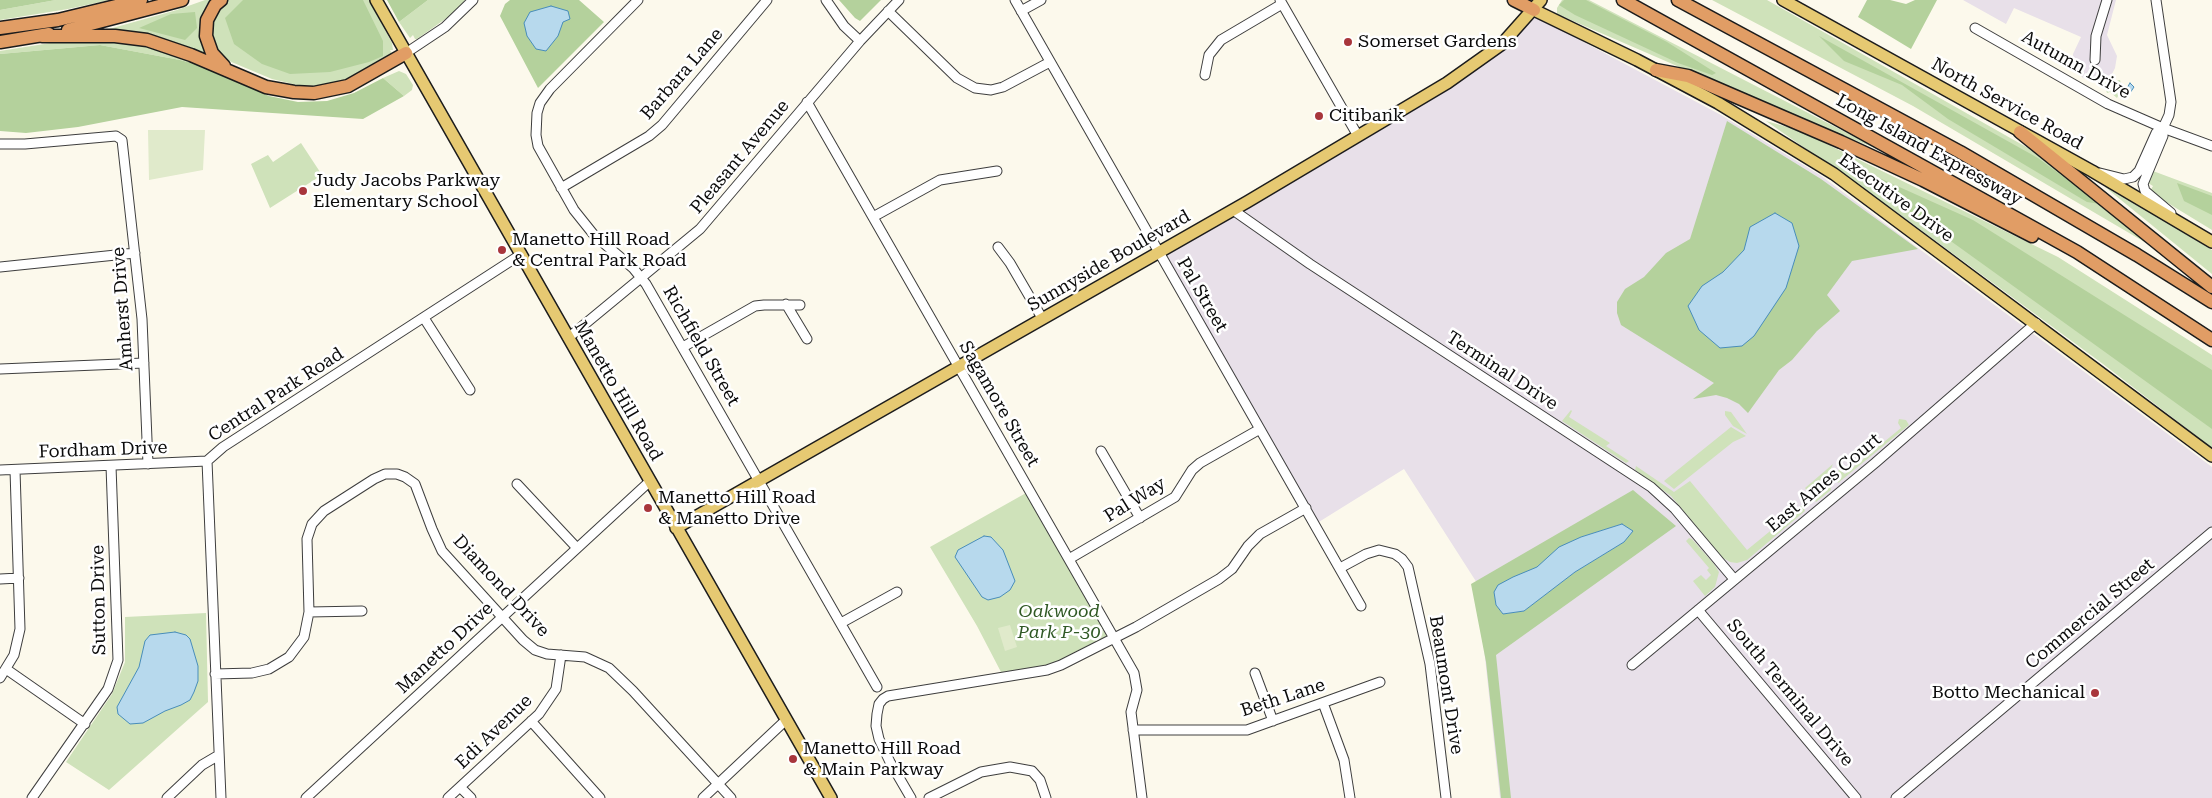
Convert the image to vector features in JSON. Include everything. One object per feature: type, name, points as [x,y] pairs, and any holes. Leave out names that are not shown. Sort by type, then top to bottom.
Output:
[{"type":"highway","points":[[0,28],[58,20],[142,0]]},
{"type":"highway","points":[[0,42],[42,36],[182,0]]},
{"type":"highway","points":[[221,0],[215,5],[207,20],[206,36],[212,53],[232,72]]},
{"type":"highway","points":[[1514,0],[1538,5]]},
{"type":"highway","name":"Long Island Expressway","points":[[1622,0],[2077,252],[2212,340]]},
{"type":"highway","name":"Long Island Expressway","points":[[1678,0],[1960,152],[2128,250],[2212,302]]},
{"type":"highway","points":[[42,36],[115,36],[148,40],[266,87],[281,91],[314,93],[348,86],[406,53]]},
{"type":"highway","points":[[1656,70],[1688,76],[1923,180],[2046,243],[2077,252]]},
{"type":"highway","points":[[2020,132],[2212,287]]},
{"type":"main road","name":"Manetto Hill Road","points":[[376,0],[649,482],[831,798]]},
{"type":"main road","name":"North Service Road","points":[[1783,0],[2092,171],[2212,242]]},
{"type":"main road","name":"Executive Drive","points":[[1538,5],[1753,122],[1834,174],[2212,456]]},
{"type":"main road","name":"Sunnyside Boulevard","points":[[676,528],[1233,210],[1358,136],[1480,61],[1502,44],[1538,5]]},
{"type":"street","points":[[406,53],[445,27],[472,0]]},
{"type":"street","name":"Richfield Street","points":[[638,0],[550,89],[540,103],[535,123],[538,146],[574,210],[594,235],[640,276],[646,284],[877,687]]},
{"type":"street","name":"Barbara Lane","points":[[561,188],[649,136],[662,125],[767,0]]},
{"type":"street","points":[[826,0],[844,26],[860,41]]},
{"type":"street","name":"Pleasant Avenue","points":[[568,338],[640,276],[700,229],[860,41],[899,0]]},
{"type":"street","name":"Pal Street","points":[[1015,0],[1361,606]]},
{"type":"street","points":[[1021,12],[1041,0]]},
{"type":"street","points":[[2095,60],[2096,36],[2107,0]]},
{"type":"street","points":[[2156,0],[2171,102],[2169,115],[2163,128],[2163,136],[2144,178],[2144,188],[2179,221]]},
{"type":"street","points":[[1205,75],[1209,55],[1221,40],[1281,2],[1358,136]]},
{"type":"street","points":[[888,11],[957,78],[975,88],[991,90],[1004,87],[1050,62]]},
{"type":"street","name":"Autumn Drive","points":[[1975,28],[2108,104],[2163,128],[2212,146]]},
{"type":"street","name":"Sagamore Street","points":[[808,102],[1129,662],[1137,681],[1132,712],[1142,798]]},
{"type":"street","points":[[2092,171],[2124,180],[2133,178],[2139,170],[2156,133],[2163,128]]},
{"type":"street","name":"Amherst Drive","points":[[0,144],[116,136],[122,140],[125,151],[142,319],[148,464]]},
{"type":"street","points":[[873,217],[940,180],[997,171]]},
{"type":"street","name":"Terminal Drive","points":[[1233,210],[1310,264],[1651,488],[1675,509],[1734,579]]},
{"type":"street","points":[[998,247],[1010,263],[1042,318]]},
{"type":"street","points":[[0,267],[135,254]]},
{"type":"street","name":"Central Park Road","points":[[221,798],[207,461],[223,447],[520,255]]},
{"type":"street","points":[[786,304],[808,339]]},
{"type":"street","points":[[683,348],[755,306],[800,305]]},
{"type":"street","points":[[424,318],[470,390]]},
{"type":"street","name":"East Ames Court","points":[[1632,665],[1875,463],[2036,323]]},
{"type":"street","points":[[0,369],[144,363]]},
{"type":"street","name":"Pal Way","points":[[1069,559],[1175,497],[1192,470],[1200,463],[1260,429]]},
{"type":"street","points":[[1101,450],[1140,518]]},
{"type":"street","name":"Fordham Drive","points":[[0,470],[207,461]]},
{"type":"street","name":"Sutton Drive","points":[[32,798],[108,689],[118,660],[111,466]]},
{"type":"street","points":[[0,678],[14,655],[20,629],[14,470]]},
{"type":"street","name":"Diamond Drive","points":[[215,674],[252,673],[279,665],[289,657],[304,637],[309,612],[307,538],[312,524],[324,511],[384,474],[405,476],[415,484],[442,551],[535,650],[547,654],[592,659],[614,671],[731,798]]},
{"type":"street","name":"Manetto Drive","points":[[306,798],[649,482]]},
{"type":"street","points":[[517,484],[576,548]]},
{"type":"street","points":[[911,798],[890,762],[879,738],[876,726],[879,704],[888,696],[1047,670],[1114,638],[1219,579],[1232,569],[1248,546],[1260,534],[1306,508]]},
{"type":"street","name":"Commercial Street","points":[[1896,798],[2212,532]]},
{"type":"street","name":"Beaumont Drive","points":[[1340,568],[1366,554],[1378,550],[1395,554],[1402,558],[1408,568],[1430,664],[1446,798]]},
{"type":"street","points":[[0,579],[19,578]]},
{"type":"street","points":[[841,623],[896,592]]},
{"type":"street","name":"South Terminal Drive","points":[[1698,610],[1856,798]]},
{"type":"street","points":[[309,612],[362,611]]},
{"type":"street","name":"Edi Avenue","points":[[448,798],[540,714],[556,689],[561,655]]},
{"type":"street","points":[[6,669],[85,724]]},
{"type":"street","points":[[1255,673],[1273,721]]},
{"type":"street","name":"Beth Lane","points":[[1133,730],[1247,730],[1380,682]]},
{"type":"street","points":[[1323,703],[1344,760],[1350,798]]},
{"type":"street","points":[[703,798],[786,720]]},
{"type":"street","points":[[530,722],[600,798]]},
{"type":"street","points":[[167,798],[202,764],[219,755]]},
{"type":"street","points":[[929,798],[981,772],[1010,767],[1032,771],[1040,780],[1046,798]]},
{"type":"street","points":[[460,787],[471,798]]},
{"type":"shaded area","points":[[1963,0],[2116,0],[2107,35],[2117,56],[2115,68],[2112,74],[2103,80],[2090,81],[2083,78],[2077,72],[2073,61],[2073,54],[2081,37],[2014,8],[2006,24]]},
{"type":"shaded area","points":[[1535,13],[1559,29],[1721,115],[1820,175],[2212,467],[2212,798],[1500,798],[1477,583],[1404,469],[1314,525],[1157,252],[1447,84]]},
{"type":"green space","points":[[0,0],[56,0],[0,10]]},
{"type":"green space","points":[[56,0],[110,0],[0,20],[0,10]]},
{"type":"green space","points":[[205,0],[212,0],[207,4],[200,18],[199,34],[208,57],[108,32],[109,29]]},
{"type":"green space","points":[[226,0],[369,0],[392,43],[393,50],[390,50],[392,54],[367,70],[344,81],[318,86],[297,85],[272,79],[222,58],[213,46],[210,32],[211,19]]},
{"type":"green space","points":[[243,0],[363,0],[383,41],[383,56],[369,62],[330,72],[290,74],[262,64],[234,44],[225,18]]},
{"type":"green space","points":[[387,0],[428,0],[399,22]]},
{"type":"green space","points":[[428,0],[465,0],[458,10],[417,39],[413,35],[410,38],[399,22]]},
{"type":"green space","points":[[510,0],[579,0],[604,22],[538,88],[500,16],[505,4]]},
{"type":"green space","points":[[839,0],[881,0],[860,21]]},
{"type":"green space","points":[[1562,0],[1589,0],[1880,150],[1774,108],[1557,14],[1557,8]]},
{"type":"green space","points":[[1564,0],[1586,0],[1667,42],[1716,73],[1712,75],[1678,63],[1575,15],[1559,5]]},
{"type":"green space","points":[[1712,0],[1767,0],[2035,152],[2073,178],[2170,257],[1913,106]]},
{"type":"green space","points":[[1867,0],[1890,0],[1906,4],[1915,0],[1937,0],[1911,49],[1858,17]]},
{"type":"green space","points":[[195,12],[197,28],[185,40],[139,28],[171,14]]},
{"type":"green space","points":[[1819,36],[2038,158],[2100,204],[2087,202],[1948,119],[1902,85],[1844,61]]},
{"type":"green space","points":[[76,39],[144,43],[210,68],[180,60],[100,45],[0,54],[0,51]]},
{"type":"green space","points":[[100,45],[180,60],[210,68],[269,96],[298,102],[327,101],[354,93],[383,78],[404,96],[363,119],[182,107],[78,127],[26,133],[0,131],[0,54]]},
{"type":"green space","points":[[399,71],[406,74],[413,85],[412,90],[404,96],[383,78]]},
{"type":"green space","points":[[2120,80],[2122,88],[2117,98],[2110,92],[2107,93],[2104,83]]},
{"type":"green space","points":[[1727,121],[1821,179],[1918,249],[1852,261],[1827,295],[1840,311],[1817,331],[1792,360],[1779,370],[1748,413],[1739,404],[1716,395],[1693,399],[1714,383],[1621,325],[1617,313],[1617,302],[1625,289],[1644,277],[1666,253],[1690,239]]},
{"type":"green space","points":[[1766,121],[1798,130],[2058,257],[2212,355],[2212,448],[2103,364],[1895,211]]},
{"type":"green space","points":[[148,130],[205,130],[203,170],[149,180]]},
{"type":"green space","points":[[301,143],[322,175],[270,208],[251,164],[268,155],[273,162]]},
{"type":"green space","points":[[2153,171],[2212,193],[2212,230],[2150,191],[2153,186],[2148,183]]},
{"type":"green space","points":[[1868,173],[1973,220],[2212,370],[2212,429],[1884,193]]},
{"type":"green space","points":[[2177,183],[2212,196],[2212,215],[2184,201]]},
{"type":"green space","points":[[2106,185],[2212,250],[2212,274],[2105,187]]},
{"type":"green space","points":[[1571,410],[1569,417],[1610,443],[1606,446],[1629,461],[1626,463],[1562,421]]},
{"type":"green space","points":[[1725,411],[1731,412],[1747,434],[1733,426],[1725,415]]},
{"type":"green space","points":[[1899,419],[1906,420],[1909,425],[1838,483],[1836,478],[1839,469],[1845,474],[1901,428],[1898,423]]},
{"type":"green space","points":[[1731,427],[1746,436],[1733,442],[1674,489],[1664,481]]},
{"type":"green space","points":[[1833,464],[1828,475],[1831,490],[1816,502],[1805,488]]},
{"type":"green space","points":[[1636,466],[1674,492],[1690,481],[1747,550],[1802,505],[1805,511],[1747,560],[1737,563],[1730,562],[1723,558],[1671,496],[1635,470]]},
{"type":"green space","points":[[1633,490],[1676,526],[1496,655],[1511,798],[1501,798],[1486,662],[1471,584]],"holes":[[[1622,524],[1624,542],[1575,572],[1524,611],[1503,614],[1496,605],[1494,592],[1537,567],[1581,537]]]},
{"type":"green space","name":"Oakwood Park P-30","points":[[1026,493],[1110,637],[1046,668],[1001,672],[977,626],[930,547]]},
{"type":"green space","points":[[1689,538],[1692,539],[1719,572],[1715,587],[1705,596],[1693,581],[1701,575],[1706,580],[1711,575],[1707,570],[1709,568],[1686,541]]},
{"type":"green space","points":[[206,613],[208,702],[109,790],[66,762],[112,694],[125,662],[125,617]]},
{"type":"green space","points":[[1010,625],[1017,647],[1005,651],[998,628]]},
{"type":"water","points":[[551,6],[568,11],[570,19],[563,22],[558,36],[546,51],[536,49],[527,36],[524,23],[530,12]]},
{"type":"water","points":[[2130,83],[2134,87],[2126,99],[2122,96]]},
{"type":"water","points":[[1775,213],[1792,223],[1799,246],[1786,288],[1754,336],[1742,346],[1720,348],[1699,330],[1688,306],[1702,286],[1723,272],[1744,250],[1750,227]]},
{"type":"water","points":[[1622,524],[1633,531],[1624,542],[1575,572],[1524,611],[1503,614],[1496,605],[1494,592],[1498,585],[1537,567],[1559,547],[1581,537]]},
{"type":"water","points":[[984,536],[991,537],[1003,550],[1015,581],[1010,590],[1000,597],[988,600],[982,597],[955,557],[958,550]]},
{"type":"water","points":[[175,632],[186,635],[190,639],[198,666],[198,681],[194,692],[190,700],[181,705],[143,723],[130,724],[118,714],[117,707],[139,667],[145,641],[150,635]]},
{"type":"place","name":"Somerset Gardens","points":[[1348,42]]},
{"type":"place","name":"Citibank","points":[[1319,116]]},
{"type":"place","name":"Judy Jacobs Parkway Elementary School","points":[[303,191]]},
{"type":"place","name":"Manetto Hill Road & Central Park Road","points":[[502,250]]},
{"type":"place","name":"Manetto Hill Road & Manetto Drive","points":[[648,508]]},
{"type":"place","name":"Botto Mechanical","points":[[2095,693]]},
{"type":"place","name":"Manetto Hill Road & Main Parkway","points":[[793,759]]}]
